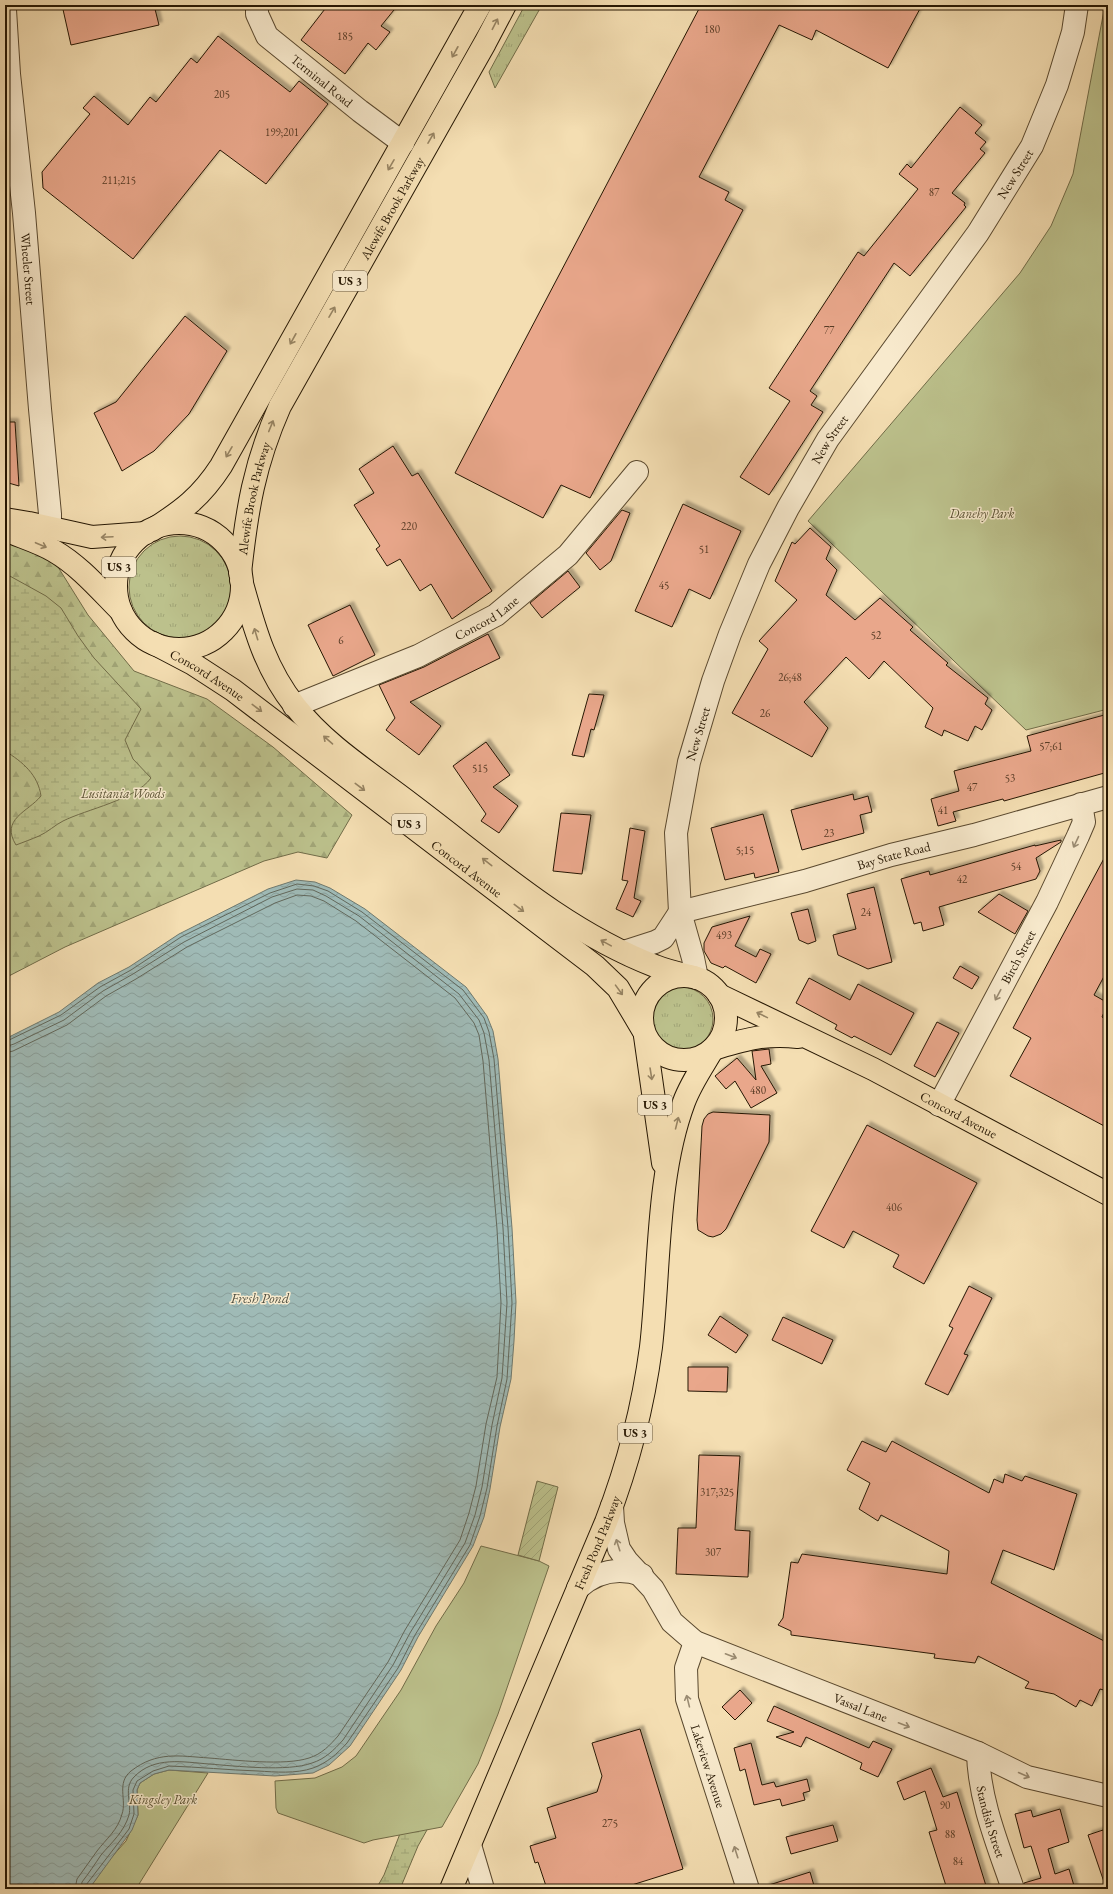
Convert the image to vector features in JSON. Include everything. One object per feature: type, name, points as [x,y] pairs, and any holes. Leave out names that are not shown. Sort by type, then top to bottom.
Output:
[{"type":"main road","name":"Alewife Brook Parkway","points":[[149,531],[190,505],[217,473],[480,5]]},
{"type":"main road","name":"Alewife Brook Parkway","points":[[241,577],[245,521],[252,486],[264,445],[280,406],[505,5]]},
{"type":"main road","points":[[5,519],[92,537],[149,531],[178,524],[191,525],[210,532],[221,539],[230,549],[241,577],[240,599],[236,612],[229,623],[216,637],[198,646],[185,648],[165,647],[153,643]]},
{"type":"main road","points":[[5,530],[61,555],[82,572],[121,611]]},
{"type":"main road","name":"US 3","points":[[149,531],[129,548],[118,569],[116,588],[121,611],[134,630],[153,643]]},
{"type":"main road","name":"Concord Avenue","points":[[241,577],[262,650],[274,674],[294,706],[313,727],[529,894],[566,920],[624,952],[656,966],[695,978]]},
{"type":"main road","name":"Concord Avenue","points":[[153,643],[193,664],[233,690],[595,966],[618,988],[644,1033]]},
{"type":"main road","points":[[695,978],[683,976],[672,978],[662,982],[653,990],[647,998],[643,1009],[642,1020],[644,1033],[657,1052],[676,1060],[686,1061],[696,1059],[713,1049]]},
{"type":"main road","name":"US 3","points":[[695,978],[711,986],[719,995],[725,1009],[726,1024],[722,1038],[713,1049]]},
{"type":"main road","name":"Concord Avenue","points":[[719,995],[809,1038],[1107,1190]]},
{"type":"main road","name":"Fresh Pond Parkway","points":[[644,1033],[665,1174]]},
{"type":"main road","name":"Concord Avenue","points":[[713,1049],[752,1038],[770,1035],[809,1038]]},
{"type":"main road","name":"Fresh Pond Parkway","points":[[451,1889],[612,1506],[630,1455],[647,1374],[665,1174],[684,1102],[713,1049]]},
{"type":"street","name":"Terminal Road","points":[[257,5],[257,14],[267,36],[360,111],[403,143]]},
{"type":"street","name":"New Street","points":[[695,978],[693,958],[680,912],[676,833],[689,762],[730,634],[759,564],[788,508],[828,439],[978,233],[1032,146],[1057,85],[1073,32],[1077,5]]},
{"type":"street","name":"Wheeler Street","points":[[5,10],[9,74],[24,212],[50,528]]},
{"type":"street","name":"Concord Lane","points":[[294,706],[418,656],[496,615],[568,555],[637,472]]},
{"type":"street","name":"Bay State Road","points":[[680,912],[805,881],[891,855],[974,835],[1108,797]]},
{"type":"street","name":"Birch Street","points":[[939,1105],[1047,902],[1084,822],[1082,804]]},
{"type":"street","points":[[624,952],[663,938],[680,912]]},
{"type":"street","name":"Vassal Lane","points":[[612,1506],[613,1523],[619,1549],[627,1561],[653,1588],[672,1622],[695,1642],[978,1753],[1027,1777],[1108,1796]]},
{"type":"street","points":[[578,1588],[591,1578],[605,1572],[628,1571],[642,1575]]},
{"type":"street","name":"Lakeview Avenue","points":[[695,1642],[686,1668],[687,1699],[748,1889]]},
{"type":"street","name":"Standish Street","points":[[978,1753],[979,1772],[988,1813],[1013,1889]]},
{"type":"street","points":[[470,1845],[483,1889]]},
{"type":"green space","points":[[525,5],[542,5],[495,88],[489,72]]},
{"type":"green space","name":"Danehy Park","points":[[1105,5],[1108,5],[1108,709],[1026,730],[808,521],[1020,273],[1051,226],[1073,174]]},
{"type":"green space","name":"Lusitania Woods","points":[[5,536],[48,551],[88,615],[134,671],[207,699],[273,747],[352,815],[327,858],[298,852],[264,861],[65,947],[5,978]]},
{"type":"green space","points":[[180,536],[200,540],[216,551],[227,567],[231,587],[227,607],[216,623],[200,634],[180,638],[160,634],[144,623],[133,607],[129,587],[133,567],[144,551],[160,540]]},
{"type":"green space","points":[[5,575],[8,575],[46,596],[61,608],[78,636],[94,658],[141,709],[125,740],[133,759],[151,778],[144,786],[122,798],[63,821],[42,834],[16,845],[11,829],[13,822],[41,796],[37,782],[29,770],[5,751]]},
{"type":"green space","points":[[681,987],[693,989],[704,996],[711,1007],[713,1019],[711,1031],[704,1042],[693,1049],[681,1051],[669,1049],[658,1042],[651,1031],[649,1019],[651,1007],[658,996],[669,989]]},
{"type":"green space","points":[[537,1481],[558,1487],[539,1561],[518,1555]]},
{"type":"green space","points":[[481,1546],[539,1561],[549,1566],[498,1714],[478,1764],[442,1827],[364,1843],[278,1813],[276,1808],[275,1781],[315,1778],[342,1767],[356,1756],[401,1690],[436,1626],[464,1583]]},
{"type":"green space","name":"Kingsley Park","points":[[169,1770],[208,1773],[136,1889],[89,1889],[109,1860],[126,1841],[138,1815],[137,1790],[140,1783],[154,1774]]},
{"type":"green space","points":[[437,1812],[418,1846],[400,1889],[376,1889],[384,1875],[401,1831]]},
{"type":"water","name":"Fresh Pond","points":[[296,880],[315,882],[330,888],[365,909],[466,987],[487,1016],[493,1031],[498,1059],[512,1228],[516,1302],[511,1379],[500,1427],[484,1517],[473,1546],[418,1637],[401,1670],[350,1746],[329,1765],[313,1773],[275,1776],[169,1770],[154,1774],[140,1783],[137,1790],[138,1815],[132,1830],[89,1889],[5,1889],[5,1039],[59,1012],[98,983],[129,967],[179,934],[268,889]]},
{"type":"building","points":[[62,5],[154,5],[159,25],[71,45]]},
{"type":"building","points":[[328,5],[398,5],[381,26],[390,32],[376,50],[368,43],[345,74],[301,40]]},
{"type":"building","points":[[701,5],[922,5],[888,68],[816,30],[812,40],[779,25],[699,177],[729,192],[725,200],[743,210],[590,498],[561,485],[543,518],[455,473]]},
{"type":"building","points":[[218,36],[290,92],[299,81],[328,104],[266,184],[220,150],[133,259],[43,188],[42,172],[90,114],[83,108],[94,96],[128,125],[150,97],[156,102],[191,58],[197,63]]},
{"type":"building","points":[[960,107],[982,125],[975,133],[986,142],[980,149],[985,153],[952,193],[965,203],[964,205],[966,207],[910,276],[894,263],[810,391],[817,396],[811,405],[823,412],[769,495],[740,477],[790,401],[769,388],[858,252],[864,256],[918,189],[899,174],[907,164],[911,168]]},
{"type":"building","points":[[185,316],[227,351],[189,414],[154,451],[122,471],[94,413],[116,402]]},
{"type":"building","points":[[5,422],[15,422],[19,486],[5,482]]},
{"type":"building","points":[[393,446],[412,476],[418,473],[492,591],[452,619],[431,584],[420,591],[400,559],[387,566],[376,549],[380,546],[354,505],[374,493],[359,469]]},
{"type":"building","points":[[683,504],[741,531],[710,599],[689,589],[672,627],[635,611]]},
{"type":"building","points":[[622,510],[630,513],[611,561],[600,570],[586,553]]},
{"type":"building","points":[[810,528],[831,547],[826,559],[837,570],[826,595],[855,620],[880,598],[913,627],[910,630],[948,663],[946,665],[988,698],[985,704],[992,710],[982,730],[975,726],[968,741],[944,730],[942,736],[925,727],[933,708],[884,661],[869,679],[846,657],[804,702],[828,728],[812,757],[732,713],[768,649],[759,641],[797,600],[775,581],[792,542],[795,544]]},
{"type":"building","points":[[568,571],[580,587],[542,618],[530,603]]},
{"type":"building","points":[[350,605],[375,655],[333,676],[308,625]]},
{"type":"building","points":[[488,634],[500,658],[410,702],[441,726],[419,755],[386,730],[395,718],[379,685],[424,667]]},
{"type":"building","points":[[589,694],[604,695],[594,730],[591,729],[584,757],[572,755]]},
{"type":"building","points":[[1108,714],[1108,772],[1004,801],[1003,799],[953,812],[956,821],[938,826],[931,799],[959,791],[954,771],[1031,751],[1027,736]]},
{"type":"building","points":[[486,742],[510,775],[493,787],[518,806],[499,833],[481,821],[486,814],[453,766]]},
{"type":"building","points":[[853,794],[854,800],[868,796],[872,812],[860,815],[864,833],[802,850],[791,810]]},
{"type":"building","points":[[561,813],[591,815],[582,874],[553,871]]},
{"type":"building","points":[[763,814],[779,872],[755,878],[754,873],[725,880],[711,828]]},
{"type":"building","points":[[630,828],[645,831],[634,898],[641,901],[633,917],[616,909],[628,881],[622,880]]},
{"type":"building","points":[[1061,840],[1061,842],[1036,858],[1040,871],[1036,879],[939,907],[944,925],[923,931],[921,922],[914,924],[901,879],[929,871],[930,875],[1035,845]]},
{"type":"building","points":[[1108,851],[1108,969],[1094,995],[1108,1003],[1102,1017],[1108,1021],[1108,1128],[1010,1076],[1031,1038],[1013,1028]]},
{"type":"building","points":[[874,887],[892,962],[868,969],[838,955],[833,935],[856,929],[847,894]]},
{"type":"building","points":[[999,894],[1028,911],[1015,934],[978,912]]},
{"type":"building","points":[[808,909],[816,941],[808,944],[799,940],[791,913]]},
{"type":"building","points":[[750,916],[735,946],[756,957],[760,949],[771,954],[756,983],[725,966],[723,968],[711,963],[704,951],[704,943],[712,927]]},
{"type":"building","points":[[960,966],[979,977],[972,989],[953,978]]},
{"type":"building","points":[[809,978],[850,1000],[858,984],[914,1013],[891,1055],[854,1036],[852,1038],[835,1029],[837,1025],[796,1003]]},
{"type":"building","points":[[937,1022],[959,1033],[935,1077],[914,1066]]},
{"type":"building","points":[[769,1049],[771,1064],[761,1066],[777,1093],[751,1108],[735,1081],[726,1089],[715,1076],[737,1058],[756,1080],[752,1051]]},
{"type":"building","points":[[713,1112],[770,1115],[769,1142],[726,1229],[721,1234],[713,1237],[708,1236],[698,1230],[697,1220],[702,1126],[704,1119],[708,1114]]},
{"type":"building","points":[[867,1125],[977,1183],[924,1284],[893,1267],[899,1255],[853,1231],[844,1248],[811,1231]]},
{"type":"building","points":[[969,1286],[992,1298],[964,1354],[968,1355],[948,1395],[925,1384],[953,1328],[949,1326]]},
{"type":"building","points":[[720,1316],[748,1335],[736,1353],[708,1335]]},
{"type":"building","points":[[783,1317],[833,1340],[822,1364],[772,1340]]},
{"type":"building","points":[[688,1367],[728,1367],[727,1392],[688,1391]]},
{"type":"building","points":[[862,1441],[886,1452],[892,1441],[989,1493],[994,1479],[1003,1483],[1005,1474],[1022,1481],[1025,1476],[1077,1494],[1054,1570],[1003,1550],[991,1583],[1108,1643],[1108,1691],[1100,1689],[1092,1706],[1080,1700],[1076,1707],[1054,1694],[1025,1688],[1029,1682],[978,1656],[975,1663],[934,1658],[935,1654],[791,1635],[791,1631],[778,1625],[783,1618],[791,1562],[798,1563],[802,1554],[947,1574],[949,1551],[881,1515],[878,1521],[859,1509],[870,1483],[847,1470]]},
{"type":"building","points":[[699,1455],[740,1456],[735,1530],[750,1531],[748,1577],[676,1574],[678,1528],[696,1528]]},
{"type":"building","points":[[740,1690],[752,1703],[735,1720],[722,1707]]},
{"type":"building","points":[[774,1706],[869,1748],[873,1741],[892,1749],[878,1777],[860,1769],[862,1763],[806,1737],[801,1747],[776,1737],[794,1732],[767,1721]]},
{"type":"building","points":[[640,1729],[683,1869],[619,1889],[547,1889],[538,1862],[535,1863],[530,1846],[556,1838],[547,1808],[597,1792],[602,1776],[592,1743]]},
{"type":"building","points":[[751,1743],[762,1785],[774,1782],[776,1787],[807,1779],[810,1791],[803,1793],[805,1800],[782,1806],[780,1799],[754,1805],[745,1769],[740,1771],[734,1748]]},
{"type":"building","points":[[931,1768],[943,1797],[957,1792],[987,1889],[947,1889],[929,1832],[937,1830],[925,1791],[904,1800],[897,1782]]},
{"type":"building","points":[[1060,1809],[1069,1842],[1048,1849],[1055,1874],[1069,1869],[1075,1889],[1025,1889],[1024,1883],[1041,1878],[1031,1846],[1024,1848],[1015,1814],[1031,1810],[1033,1817]]},
{"type":"building","points":[[833,1825],[838,1841],[791,1854],[786,1837]]},
{"type":"building","points":[[1103,1830],[1108,1843],[1108,1887],[1106,1888],[1088,1835]]},
{"type":"building","points":[[810,1872],[815,1889],[766,1889],[766,1886]]}]
